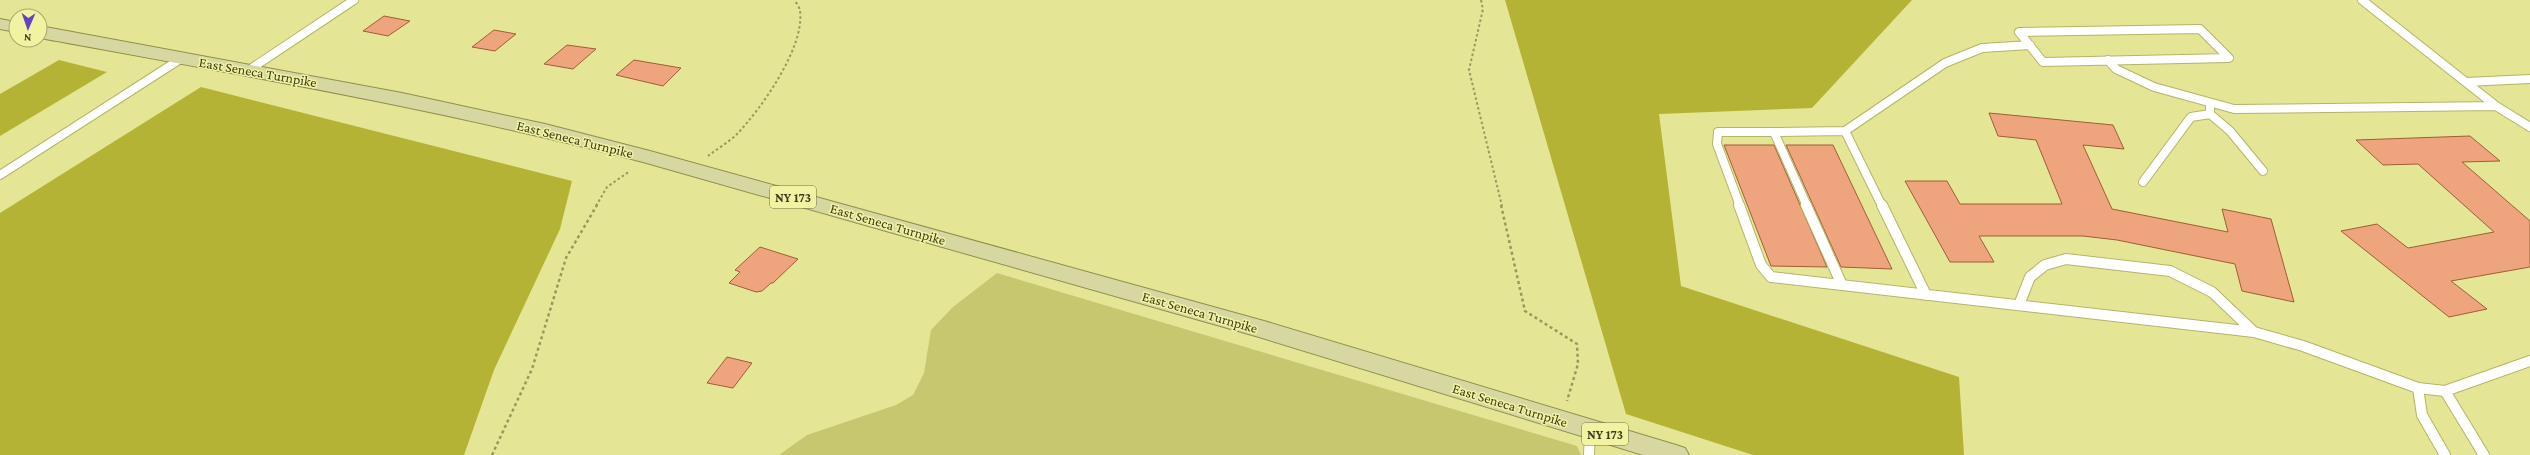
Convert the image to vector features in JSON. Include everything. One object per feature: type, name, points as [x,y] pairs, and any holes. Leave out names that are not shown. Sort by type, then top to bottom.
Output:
[{"type":"main road","name":"East Seneca Turnpike","points":[[48,33],[402,99],[545,130],[650,157],[1264,330],[1676,455]]},
{"type":"lane","points":[[250,70],[354,0]]},
{"type":"lane","points":[[2362,0],[2496,106],[2530,127]]},
{"type":"lane","points":[[2200,29],[2229,58],[2043,62],[2030,45],[2019,32],[2200,29]]},
{"type":"lane","points":[[2030,45],[1982,48],[1945,63],[1846,131],[1718,132],[1716,144],[1761,265],[1771,276],[2254,332],[2303,346],[2418,388],[2445,391],[2530,361]]},
{"type":"lane","points":[[0,175],[182,58]]},
{"type":"lane","points":[[2108,60],[2116,69],[2154,88],[2210,104],[2234,109],[2496,106]]},
{"type":"lane","points":[[2466,82],[2530,78]]},
{"type":"lane","points":[[2210,104],[2210,114]]},
{"type":"lane","points":[[2143,182],[2191,117],[2210,114],[2230,131],[2263,171]]},
{"type":"lane","points":[[2518,120],[2530,119]]},
{"type":"lane","points":[[1846,131],[1926,295]]},
{"type":"lane","points":[[1774,132],[1842,285]]},
{"type":"lane","points":[[2019,305],[2030,277],[2045,265],[2066,259],[2170,271],[2212,292],[2254,332]]},
{"type":"lane","points":[[2418,388],[2417,402],[2424,420],[2445,455]]},
{"type":"lane","points":[[2445,391],[2457,406],[2464,424],[2484,455]]},
{"type":"lane","points":[[1589,455],[1590,429]]},
{"type":"path","points":[[692,169],[736,134],[760,107],[779,78],[796,39],[800,12],[795,0]]},
{"type":"path","points":[[1481,0],[1483,10],[1469,70],[1483,123],[1525,311],[1577,344],[1578,364],[1562,421]]},
{"type":"path","points":[[492,455],[532,369],[566,258],[607,186],[650,157]]},
{"type":"shaded area","points":[[1505,0],[1912,0],[1812,108],[1659,114],[1681,286],[1959,377],[1964,455],[1753,455],[1626,414]]},
{"type":"shaded area","points":[[59,60],[107,72],[0,136],[0,94]]},
{"type":"shaded area","points":[[201,87],[572,181],[560,229],[494,370],[464,455],[0,455],[0,213]]},
{"type":"shaded area","points":[[997,273],[1577,446],[1581,455],[779,455],[807,435],[896,405],[913,395],[924,373],[931,330],[953,307]]},
{"type":"building","points":[[384,16],[410,21],[388,36],[363,31]]},
{"type":"building","points":[[494,30],[516,34],[495,51],[472,47]]},
{"type":"building","points":[[567,45],[596,49],[573,69],[544,64]]},
{"type":"building","points":[[634,60],[681,68],[663,86],[616,75]]},
{"type":"building","points":[[1989,113],[2113,125],[2124,149],[2083,145],[2112,209],[2228,232],[2222,209],[2271,219],[2294,302],[2242,291],[2235,264],[2117,240],[2083,236],[1979,236],[1994,262],[1950,262],[1905,181],[1947,181],[1960,204],[2062,204],[2036,140],[1998,136]]},
{"type":"building","points":[[2470,136],[2500,161],[2462,162],[2530,221],[2530,267],[2451,281],[2487,309],[2449,317],[2341,231],[2377,224],[2408,248],[2494,232],[2418,164],[2383,165],[2356,140]]},
{"type":"building","points":[[1724,145],[1774,145],[1827,267],[1771,266]]},
{"type":"building","points":[[1786,145],[1833,145],[1892,269],[1841,267]]},
{"type":"building","points":[[760,247],[798,259],[773,283],[762,291],[756,292],[729,283],[740,272],[735,270]]},
{"type":"building","points":[[727,357],[752,363],[733,388],[707,383]]}]
